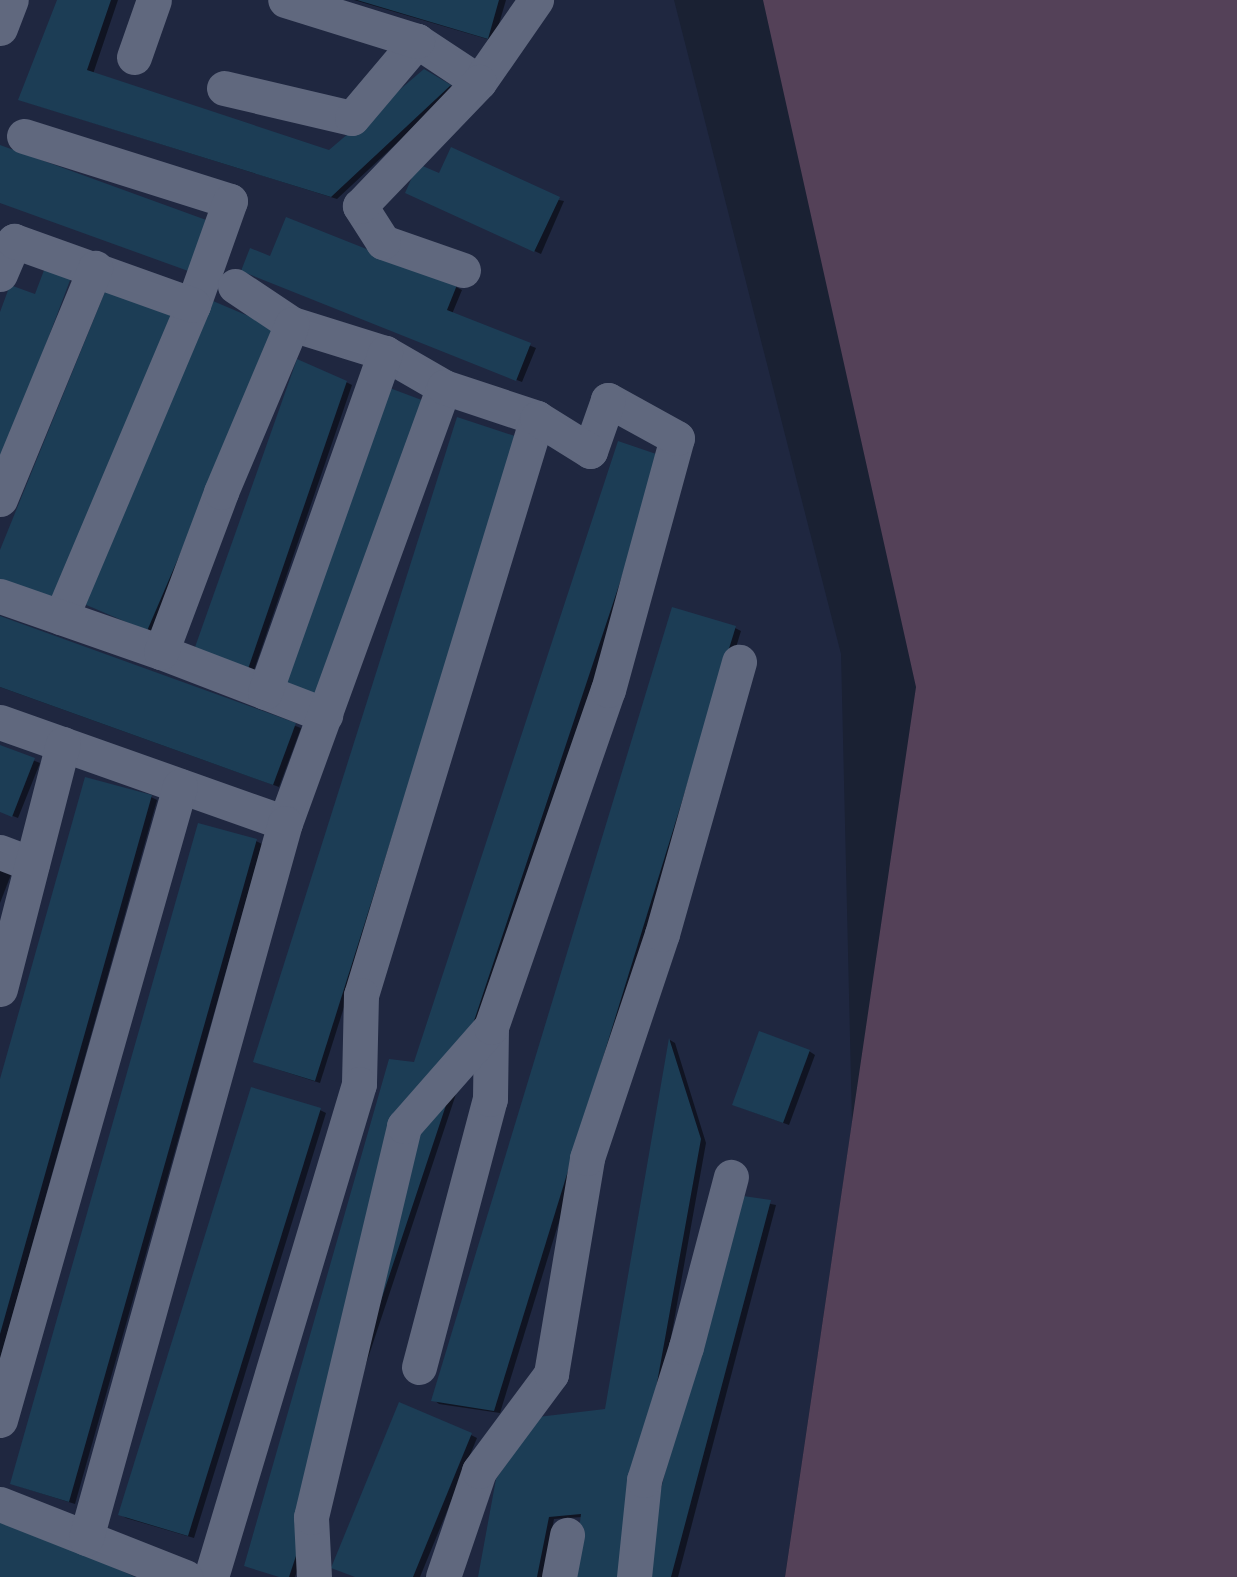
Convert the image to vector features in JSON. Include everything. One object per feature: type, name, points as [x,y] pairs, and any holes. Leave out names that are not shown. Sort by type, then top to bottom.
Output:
[{"type":"lane","points":[[0,28],[11,0]]},
{"type":"lane","points":[[134,57],[154,0]]},
{"type":"lane","points":[[285,0],[416,41],[479,82]]},
{"type":"lane","points":[[463,270],[383,242],[360,206],[479,82],[536,0]]},
{"type":"lane","points":[[224,88],[352,118],[416,41]]},
{"type":"lane","points":[[24,136],[230,201],[193,306],[61,617]]},
{"type":"lane","points":[[0,274],[14,241],[95,268],[193,306]]},
{"type":"lane","points":[[0,499],[95,268]]},
{"type":"lane","points":[[235,286],[292,324],[385,352],[444,387],[537,418],[590,451],[608,400],[677,438],[608,690],[491,1027],[490,1099],[419,1367]]},
{"type":"lane","points":[[161,652],[221,492],[292,324]]},
{"type":"lane","points":[[265,692],[385,352]]},
{"type":"lane","points":[[86,1538],[285,823],[444,387]]},
{"type":"lane","points":[[211,1577],[359,1084],[361,995],[537,418]]},
{"type":"lane","points":[[0,596],[161,652],[326,715]]},
{"type":"lane","points":[[443,1577],[479,1471],[551,1374],[587,1158],[662,934],[739,662]]},
{"type":"lane","points":[[0,722],[285,823]]},
{"type":"lane","points":[[2,972],[63,744]]},
{"type":"lane","points":[[0,1420],[180,786]]},
{"type":"lane","points":[[0,852],[32,864]]},
{"type":"lane","points":[[314,1577],[311,1517],[404,1126],[491,1027]]},
{"type":"lane","points":[[634,1577],[644,1480],[686,1347],[731,1177]]},
{"type":"lane","points":[[0,1504],[185,1577]]},
{"type":"lane","points":[[559,1577],[567,1535]]},
{"type":"shaded area","points":[[0,0],[674,0],[841,654],[852,1123],[785,1577],[0,1577]]},
{"type":"shaded area","points":[[763,0],[1237,0],[1237,1577],[785,1577],[916,687]]},
{"type":"building","points":[[57,0],[111,0],[87,70],[329,150],[424,69],[451,85],[331,197],[18,100]]},
{"type":"building","points":[[357,0],[499,0],[488,39]]},
{"type":"building","points":[[0,145],[209,221],[191,272],[0,203]]},
{"type":"building","points":[[451,147],[560,197],[534,252],[405,193],[418,164],[439,173]]},
{"type":"building","points":[[286,217],[457,285],[447,310],[531,343],[516,381],[241,271],[250,248],[270,256]]},
{"type":"building","points":[[46,265],[72,275],[0,466],[0,312],[10,285],[35,294]]},
{"type":"building","points":[[106,289],[172,316],[55,606],[0,584],[0,550]]},
{"type":"building","points":[[213,301],[277,328],[147,631],[84,604]]},
{"type":"building","points":[[297,359],[347,381],[248,669],[194,650]]},
{"type":"building","points":[[387,387],[427,402],[321,699],[281,685]]},
{"type":"building","points":[[457,417],[518,437],[315,1081],[253,1062]]},
{"type":"building","points":[[618,441],[662,456],[289,1577],[279,1577],[244,1566],[389,1059],[414,1062]]},
{"type":"building","points":[[672,607],[736,626],[494,1411],[431,1401]]},
{"type":"building","points":[[0,616],[296,723],[273,785],[0,687]]},
{"type":"building","points":[[0,745],[35,758],[12,817],[0,812]]},
{"type":"building","points":[[85,777],[152,795],[0,1334],[0,1079]]},
{"type":"building","points":[[198,823],[257,839],[69,1502],[10,1484]]},
{"type":"building","points":[[759,1031],[810,1050],[783,1123],[732,1105]]},
{"type":"building","points":[[669,1038],[701,1139],[622,1577],[573,1577],[581,1514],[549,1517],[537,1577],[478,1577],[496,1479],[538,1417],[605,1409]]},
{"type":"building","points":[[251,1087],[321,1108],[188,1536],[118,1515]]},
{"type":"building","points":[[736,1195],[771,1200],[671,1577],[649,1577],[640,1571]]},
{"type":"building","points":[[399,1402],[472,1433],[413,1577],[355,1577],[331,1568]]},
{"type":"building","points":[[0,1515],[135,1577],[0,1577]]}]
